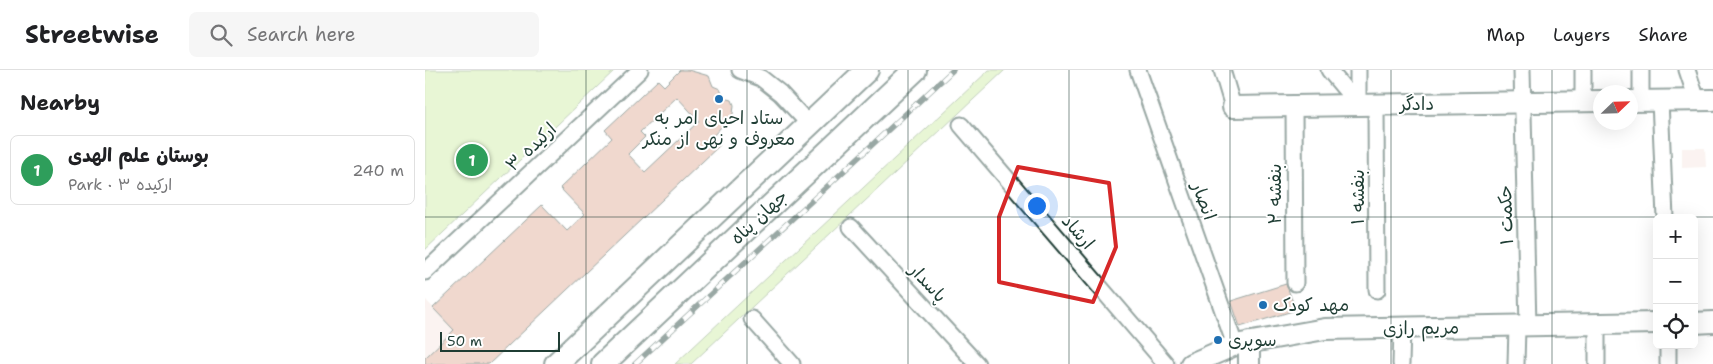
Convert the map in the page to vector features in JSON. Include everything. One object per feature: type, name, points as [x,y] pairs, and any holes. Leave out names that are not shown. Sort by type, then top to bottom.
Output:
[{"type":"main road","name":"جهان پناه","points":[[556,364],[867,70]]},
{"type":"main road","name":"جهان پناه","points":[[603,364],[915,70]]},
{"type":"street","name":"ارکیده ۳","points":[[425,272],[639,70]]},
{"type":"street","points":[[740,70],[763,74],[809,124]]},
{"type":"street","name":"انصار","points":[[1138,70],[1242,343]]},
{"type":"street","points":[[1222,70],[1233,106]]},
{"type":"street","points":[[1329,70],[1367,105]]},
{"type":"street","name":"بنفشه ۱","points":[[1358,70],[1367,105],[1377,290]]},
{"type":"street","name":"حکمت ۱","points":[[1517,364],[1522,327],[1522,70]]},
{"type":"street","points":[[1583,70],[1592,102]]},
{"type":"street","points":[[1641,70],[1644,101],[1664,214]]},
{"type":"street","points":[[1687,70],[1705,100]]},
{"type":"street","points":[[1644,101],[1705,100]]},
{"type":"street","name":"دادگر","points":[[1233,106],[1592,102]]},
{"type":"street","name":"بنفشه ۲","points":[[1294,106],[1295,283]]},
{"type":"street","name":"ارشاد","points":[[961,124],[1166,364]]},
{"type":"street","name":"پاسدار","points":[[851,227],[977,364]]},
{"type":"street","points":[[751,320],[792,364]]},
{"type":"street","points":[[1698,323],[1713,322]]},
{"type":"street","name":"مریم رازی","points":[[1191,364],[1242,343],[1325,329],[1653,324]]},
{"type":"street","points":[[1597,325],[1597,364]]},
{"type":"street","points":[[1401,328],[1401,364]]},
{"type":"street","points":[[1242,343],[1249,364]]},
{"type":"street","points":[[1668,349],[1668,364]]},
{"type":"highlighted area","points":[[1018,167],[1109,183],[1116,247],[1093,302],[999,282],[999,217]]},
{"type":"shaded area","points":[[1682,148],[1705,148],[1706,167],[1682,168]]},
{"type":"shaded area","points":[[425,299],[465,342],[425,364]]},
{"type":"green space","points":[[425,70],[615,70],[425,250]]},
{"type":"green space","points":[[989,70],[1005,70],[691,364],[675,364]]},
{"type":"building","points":[[680,70],[688,70],[709,76],[713,86],[720,89],[724,98],[732,100],[734,105],[733,114],[712,137],[720,145],[489,364],[425,364],[425,358],[454,330],[433,308],[542,205],[567,231],[585,214],[560,188],[612,138],[605,130],[658,80],[664,86]],"holes":[[[677,97],[699,121],[645,172],[628,154],[645,137],[640,132]]]},
{"type":"building","name":"مهد کودک","points":[[1286,284],[1296,310],[1240,327],[1231,301]]},
{"type":"railway","points":[[635,364],[953,70]]},
{"type":"place","name":"ستاد احیای امر به معروف و نهی از منکر","points":[[719,99]]},
{"type":"place","name":"بوستان علم الهدی","points":[[472,160]]},
{"type":"place","name":"مهد کودک","points":[[1263,305]]},
{"type":"place","name":"سوپری","points":[[1218,340]]}]
